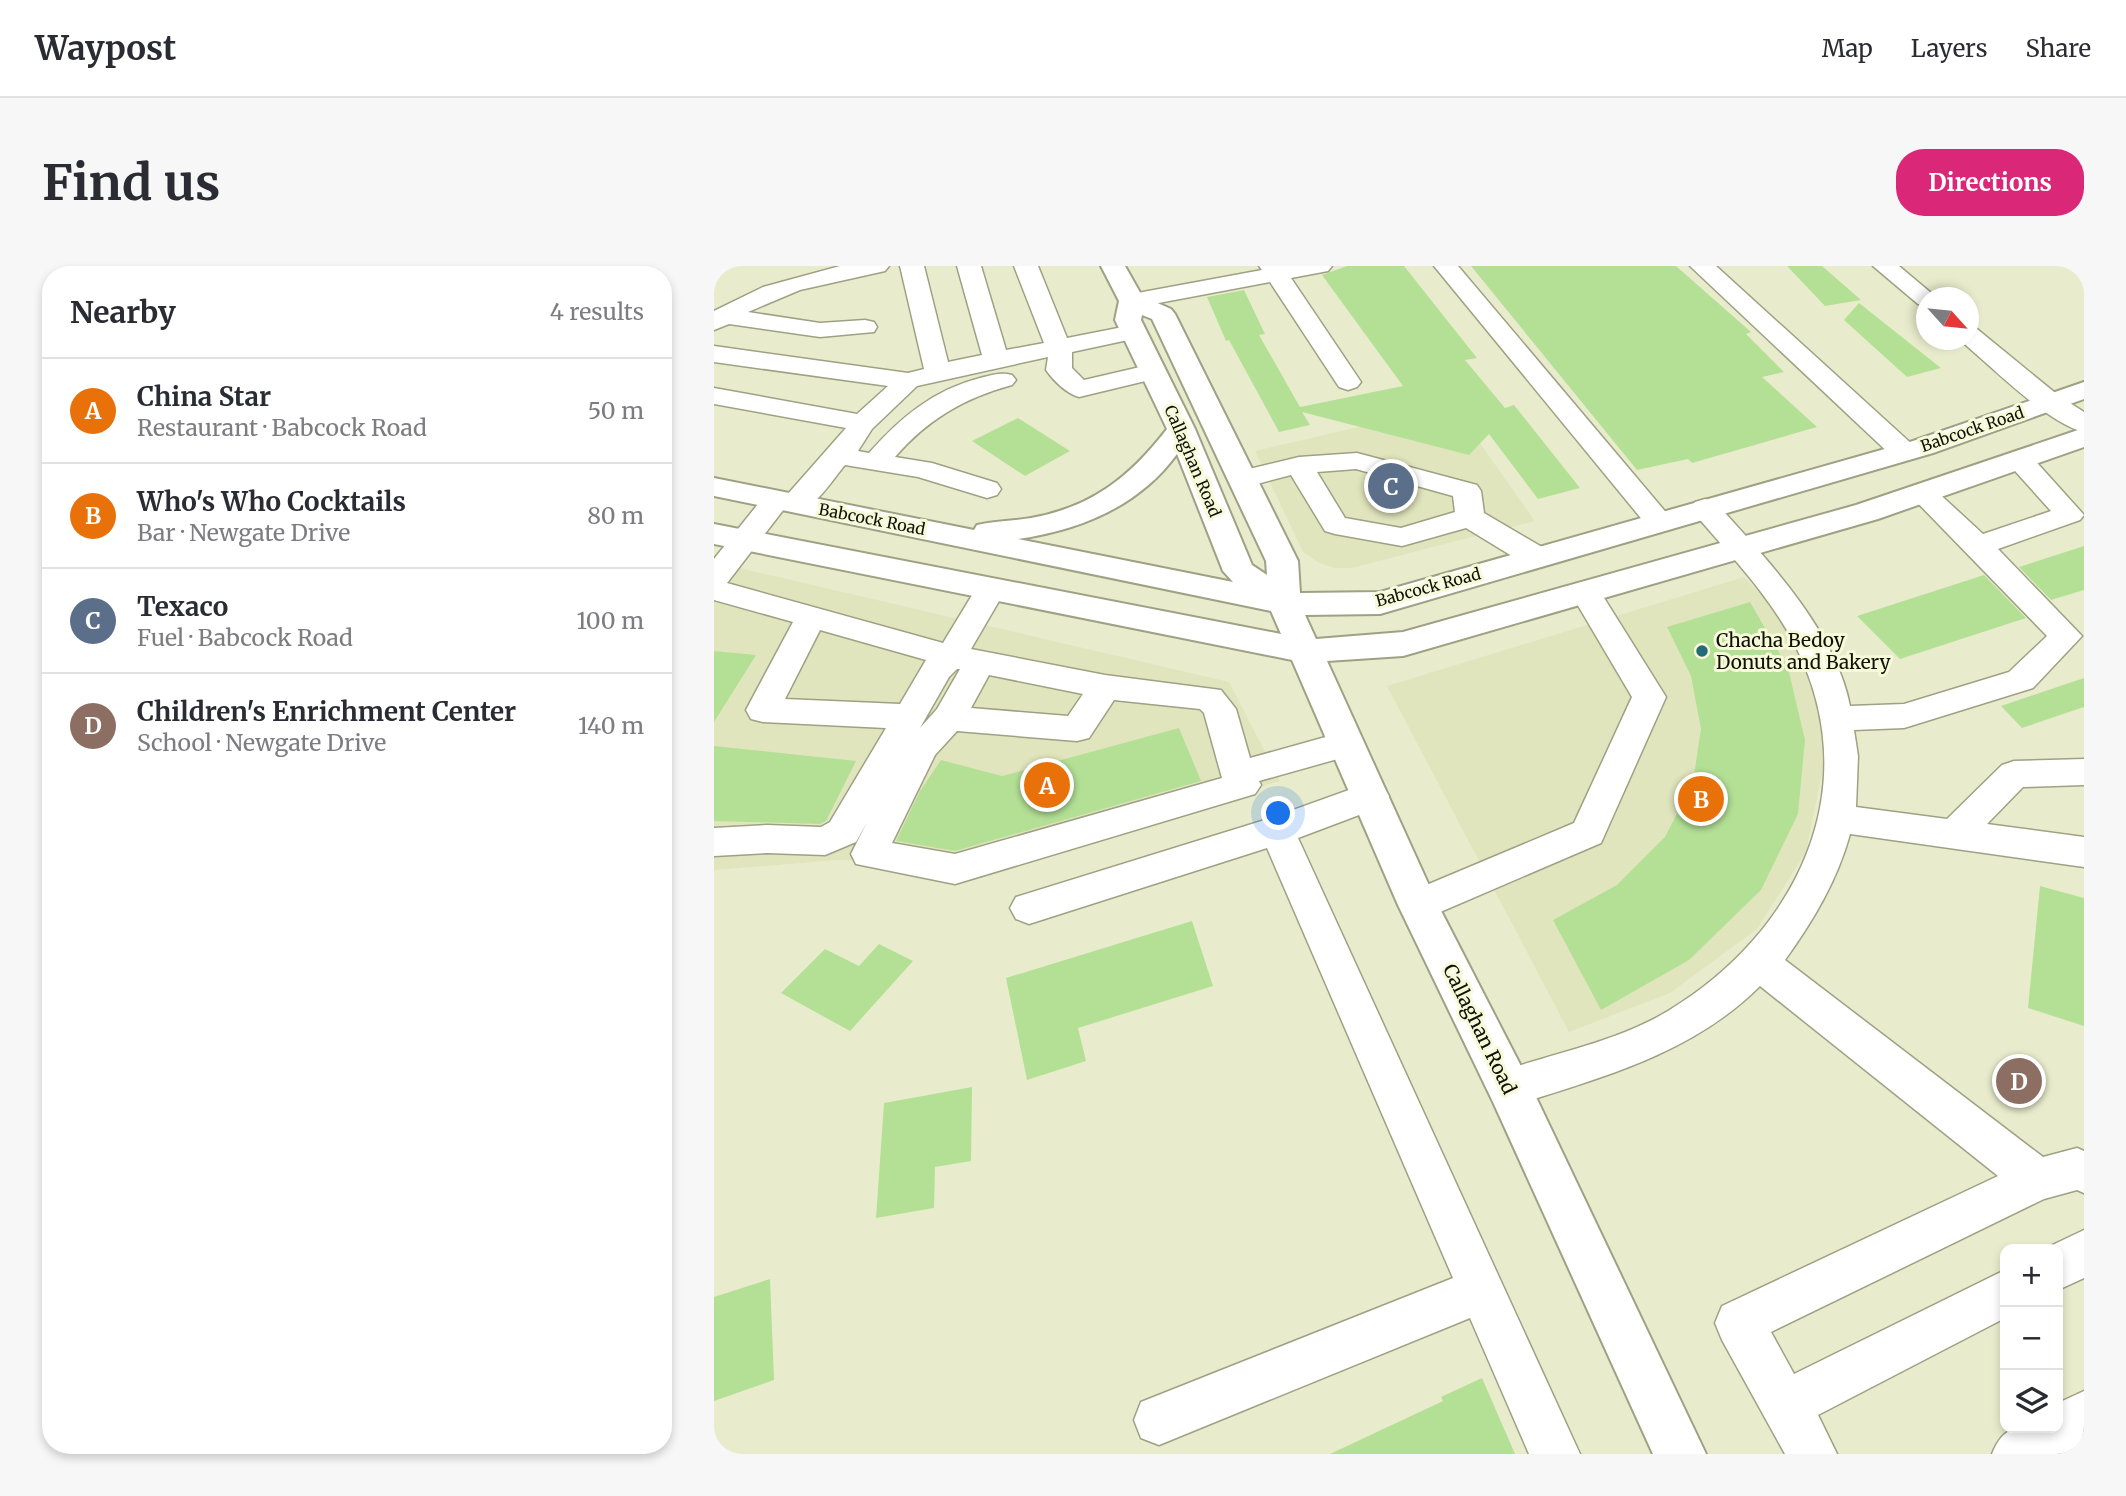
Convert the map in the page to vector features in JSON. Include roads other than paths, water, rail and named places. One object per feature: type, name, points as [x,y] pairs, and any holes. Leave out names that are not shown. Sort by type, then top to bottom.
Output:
[{"type":"main road","name":"Callaghan Road","points":[[1122,283],[1128,320],[1181,429],[1238,571],[1284,603]]},
{"type":"main road","name":"Callaghan Road","points":[[1122,283],[1162,314],[1282,561],[1284,603],[1418,905],[1509,1088],[1680,1454]]},
{"type":"main road","name":"Babcock Road","points":[[714,487],[1284,603],[1337,606],[1380,603],[1904,452],[2084,390]]},
{"type":"main road","points":[[948,534],[1025,531],[1097,508],[1143,476],[1181,429]]},
{"type":"main road","points":[[728,537],[1307,651],[1403,644],[1923,494],[2084,437]]},
{"type":"street","points":[[912,266],[937,373]]},
{"type":"street","points":[[969,266],[996,361]]},
{"type":"street","points":[[1026,266],[1059,359],[1079,389],[1153,372]]},
{"type":"street","points":[[1122,283],[1227,266]]},
{"type":"street","points":[[1122,283],[1320,266]]},
{"type":"street","points":[[1446,266],[1658,522]]},
{"type":"street","points":[[1702,266],[1904,452]]},
{"type":"street","points":[[1885,266],[1916,290]]},
{"type":"street","points":[[1273,270],[1348,382]]},
{"type":"street","points":[[788,285],[788,326]]},
{"type":"street","points":[[719,320],[788,285],[864,292]]},
{"type":"street","points":[[719,320],[820,330],[864,292]]},
{"type":"street","points":[[864,292],[872,376]]},
{"type":"street","points":[[877,460],[903,429],[936,404],[977,386],[1133,332]]},
{"type":"street","points":[[1979,342],[2050,402],[2084,424]]},
{"type":"street","points":[[714,354],[908,381],[996,361],[1059,359]]},
{"type":"street","points":[[714,579],[728,537],[786,502],[837,458],[861,425],[908,381]]},
{"type":"street","points":[[714,396],[842,418],[861,425]]},
{"type":"street","points":[[837,458],[877,460],[922,469],[988,489]]},
{"type":"street","points":[[1242,479],[1299,465],[1357,461],[1467,491],[1470,517]]},
{"type":"street","points":[[1299,465],[1335,525],[1402,537],[1470,517],[1536,558]]},
{"type":"street","points":[[1509,1088],[1635,1047],[1681,1024],[1724,996],[1759,963],[1788,928],[1811,892],[1827,855],[1838,818],[1842,745],[1825,676],[1811,644],[1740,548],[1705,508]]},
{"type":"street","points":[[1837,719],[1904,716],[2021,680],[2066,636],[1978,546]]},
{"type":"street","points":[[714,590],[965,660],[1105,687],[1209,698],[1219,709],[1243,785],[955,869],[869,854],[922,748],[949,718],[965,660],[991,589]]},
{"type":"street","points":[[1418,905],[1588,833],[1649,696],[1585,592]]},
{"type":"street","points":[[811,617],[763,710],[909,717]]},
{"type":"street","points":[[714,842],[767,839],[824,841],[842,832],[937,669],[965,660]]},
{"type":"street","points":[[949,718],[1077,729],[1105,687]]},
{"type":"street","points":[[1238,775],[1348,744]]},
{"type":"street","points":[[1955,834],[2014,774],[2084,772]]},
{"type":"street","points":[[1029,908],[1278,831],[1371,796]]},
{"type":"street","points":[[1278,831],[1555,1454]]},
{"type":"street","points":[[1955,834],[2084,852]]},
{"type":"street","points":[[1759,963],[2037,1180]]},
{"type":"street","points":[[1812,1454],[1739,1323],[2037,1180],[2077,1169],[2084,1172]]},
{"type":"street","points":[[2063,1264],[2084,1253]]},
{"type":"street","points":[[1159,1420],[1482,1290]]},
{"type":"street","points":[[1785,1405],[2000,1296]]},
{"type":"street","points":[[2017,1454],[2084,1416]]},
{"type":"lane","points":[[1923,494],[1978,546],[2070,514],[2020,461]]},
{"type":"lane","points":[[1838,818],[1955,834]]},
{"type":"place","name":"Texaco","points":[[1391,486]]},
{"type":"place","name":"Chacha Bedoy Donuts and Bakery","points":[[1702,651]]},
{"type":"place","name":"China Star","points":[[1047,785]]},
{"type":"place","name":"Who's Who Cocktails","points":[[1701,799]]},
{"type":"place","name":"Children's Enrichment Center","points":[[2019,1081]]}]
